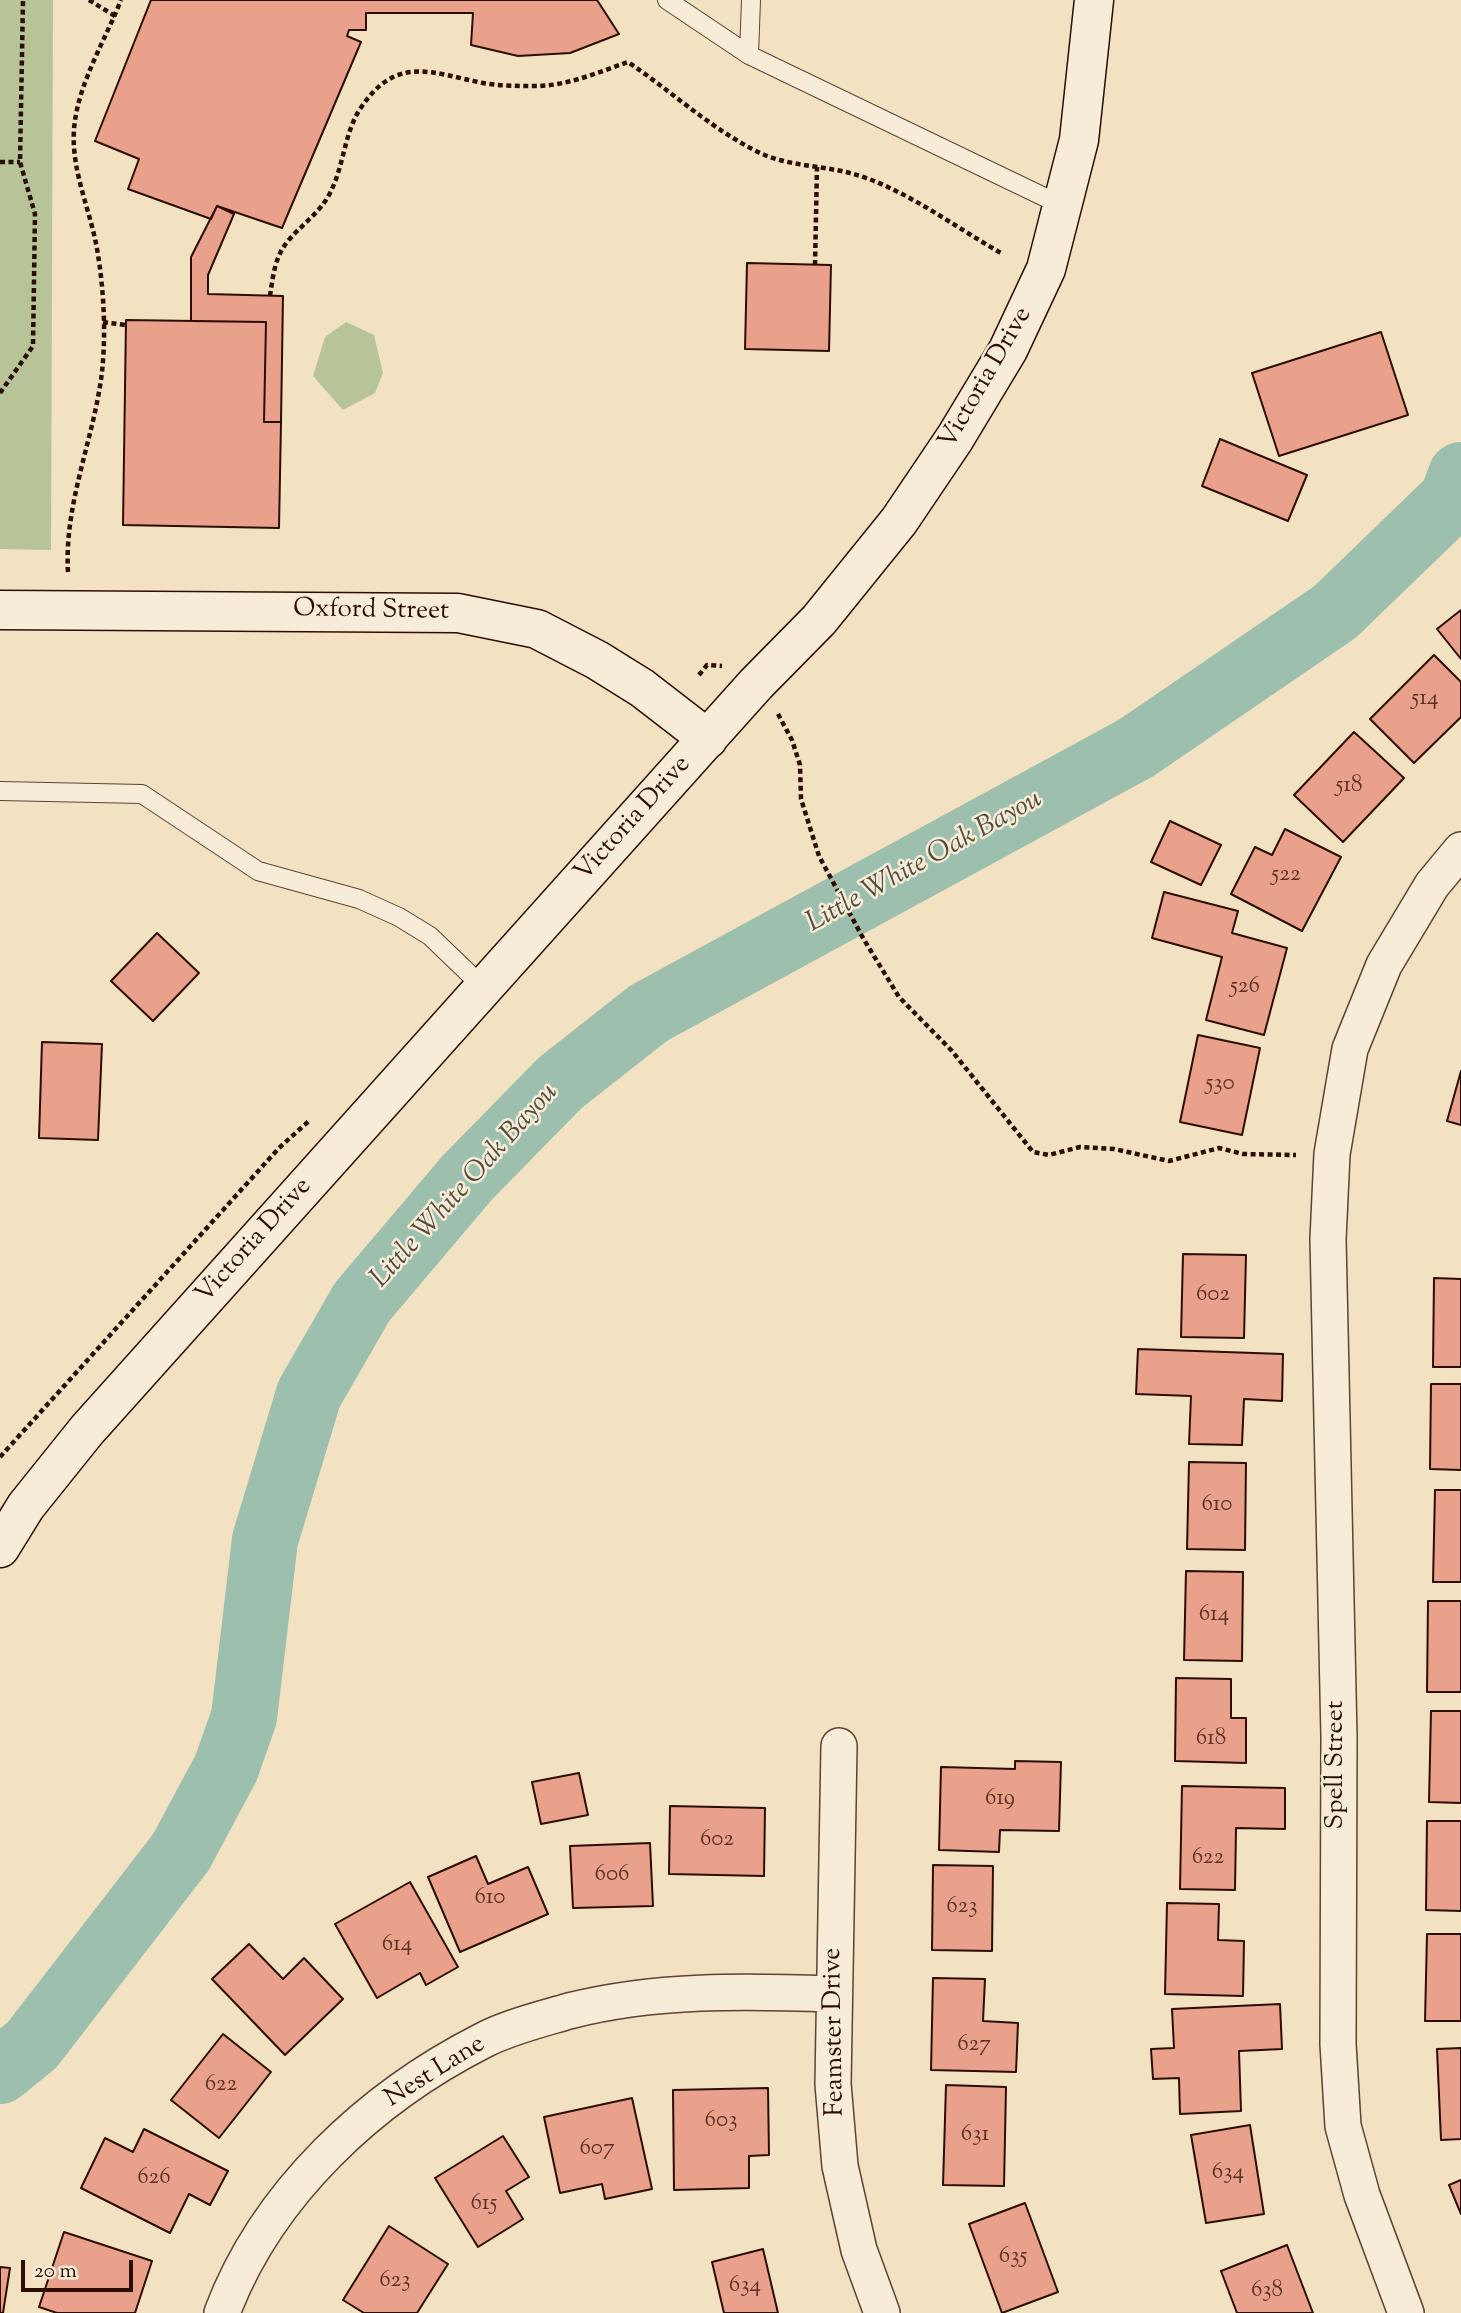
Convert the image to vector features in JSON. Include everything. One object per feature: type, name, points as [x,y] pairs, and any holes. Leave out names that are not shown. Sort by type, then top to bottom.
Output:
[{"type":"street","name":"Victoria Drive","points":[[0,1548],[26,1506],[87,1430],[818,620],[899,521],[955,438],[1008,351],[1046,269],[1079,140],[1094,0]]},
{"type":"street","name":"Oxford Street","points":[[0,610],[471,615],[537,629],[597,660],[642,688],[708,739]]},
{"type":"street","name":"Spell Street","points":[[1406,2313],[1362,2195],[1343,2126],[1338,2044],[1339,1737],[1328,1239],[1332,1163],[1350,1049],[1384,965],[1432,885],[1461,850]]},
{"type":"street","name":"Feamster Drive","points":[[839,1746],[833,2084],[841,2166],[859,2250],[882,2313]]},
{"type":"street","name":"Nest Lane","points":[[222,2313],[235,2279],[276,2214],[327,2151],[404,2088],[485,2039],[571,2011],[654,1997],[738,1991],[833,1994]]},
{"type":"lane","points":[[667,0],[749,55],[1063,206]]},
{"type":"lane","points":[[749,55],[751,0]]},
{"type":"lane","points":[[0,791],[142,794],[258,871],[359,899],[399,917],[430,936],[484,987]]},
{"type":"path","points":[[0,393],[33,346],[35,214],[20,162],[23,0]]},
{"type":"path","points":[[89,0],[115,16]]},
{"type":"path","points":[[70,609],[67,564],[72,507],[102,372],[103,322],[98,254],[75,157],[74,131],[81,94],[121,0]]},
{"type":"path","points":[[270,296],[279,256],[288,241],[314,218],[330,196],[344,162],[346,141],[358,111],[372,92],[388,80],[408,72],[444,72],[490,84],[540,86],[579,79],[628,62],[668,89],[695,114],[757,152],[786,163],[850,173],[882,184],[1001,253]]},
{"type":"path","points":[[0,162],[20,162]]},
{"type":"path","points":[[815,265],[817,167]]},
{"type":"path","points":[[103,322],[125,325]]},
{"type":"path","points":[[699,675],[707,665]]},
{"type":"path","points":[[776,711],[792,740],[800,765],[801,799],[819,856],[863,938],[899,997],[951,1051],[1033,1152],[1049,1155],[1080,1147],[1114,1149],[1169,1161],[1219,1148],[1242,1154],[1332,1163]]},
{"type":"path","points":[[0,1457],[279,1148],[318,1112]]},
{"type":"green space","points":[[0,0],[53,0],[51,550],[0,549]]},
{"type":"green space","points":[[346,322],[374,335],[383,373],[375,393],[343,410],[313,376],[325,337]]},
{"type":"building","points":[[151,0],[597,0],[619,34],[570,53],[518,56],[471,45],[473,13],[366,13],[366,30],[349,30],[347,36],[361,42],[282,228],[217,206],[211,219],[128,189],[139,159],[95,141]]},
{"type":"building","points":[[217,206],[234,214],[208,275],[208,294],[283,296],[281,422],[264,422],[266,322],[191,321],[191,257]]},
{"type":"building","points":[[747,263],[831,265],[829,351],[745,349]]},
{"type":"building","points":[[126,320],[266,322],[264,422],[281,422],[279,528],[123,525]]},
{"type":"building","points":[[1381,332],[1408,415],[1279,456],[1252,373]]},
{"type":"building","points":[[1220,439],[1307,475],[1288,521],[1202,486]]},
{"type":"building","points":[[1461,610],[1461,659],[1437,629]]},
{"type":"building","points":[[1434,655],[1461,682],[1461,717],[1414,763],[1370,719]]},
{"type":"building","points":[[1354,732],[1404,778],[1343,842],[1294,795]]},
{"type":"building","points":[[1170,821],[1221,845],[1201,885],[1151,862]]},
{"type":"building","points":[[1285,829],[1341,857],[1302,931],[1231,894],[1255,847],[1272,855]]},
{"type":"building","points":[[1164,892],[1238,911],[1232,933],[1287,948],[1264,1035],[1206,1020],[1222,957],[1152,938]]},
{"type":"building","points":[[157,933],[199,973],[153,1021],[111,981]]},
{"type":"building","points":[[1198,1035],[1260,1048],[1242,1135],[1180,1122]]},
{"type":"building","points":[[42,1042],[102,1044],[98,1140],[39,1138]]},
{"type":"building","points":[[1461,1071],[1461,1125],[1447,1121]]},
{"type":"building","points":[[1183,1254],[1246,1255],[1244,1338],[1181,1337]]},
{"type":"building","points":[[1434,1278],[1461,1279],[1461,1367],[1433,1367]]},
{"type":"building","points":[[1138,1349],[1283,1354],[1282,1401],[1244,1399],[1242,1445],[1189,1444],[1191,1396],[1136,1394]]},
{"type":"building","points":[[1431,1384],[1461,1384],[1461,1470],[1430,1469]]},
{"type":"building","points":[[1189,1462],[1246,1463],[1245,1550],[1187,1549]]},
{"type":"building","points":[[1435,1490],[1461,1490],[1461,1582],[1433,1582]]},
{"type":"building","points":[[1186,1571],[1243,1572],[1242,1661],[1184,1660]]},
{"type":"building","points":[[1428,1601],[1461,1601],[1461,1692],[1427,1692]]},
{"type":"building","points":[[1176,1678],[1231,1679],[1231,1718],[1246,1718],[1246,1763],[1175,1761]]},
{"type":"building","points":[[1431,1711],[1461,1711],[1461,1803],[1429,1802]]},
{"type":"building","points":[[1015,1761],[1061,1762],[1059,1831],[1000,1830],[999,1852],[939,1850],[941,1767],[1015,1769]]},
{"type":"building","points":[[579,1773],[588,1815],[541,1824],[532,1782]]},
{"type":"building","points":[[1182,1786],[1285,1788],[1285,1829],[1236,1828],[1235,1890],[1180,1889]]},
{"type":"building","points":[[670,1806],[765,1808],[764,1876],[669,1874]]},
{"type":"building","points":[[1427,1821],[1461,1821],[1461,1911],[1426,1910]]},
{"type":"building","points":[[650,1843],[653,1906],[573,1908],[570,1846]]},
{"type":"building","points":[[476,1856],[488,1884],[528,1867],[548,1914],[460,1952],[428,1877]]},
{"type":"building","points":[[933,1865],[993,1866],[992,1951],[932,1950]]},
{"type":"building","points":[[410,1882],[458,1967],[426,1985],[420,1973],[377,1998],[335,1924]]},
{"type":"building","points":[[1167,1903],[1219,1904],[1218,1940],[1244,1941],[1243,1996],[1165,1994]]},
{"type":"building","points":[[1427,1934],[1461,1934],[1461,2021],[1425,2021]]},
{"type":"building","points":[[249,1944],[283,1979],[304,1958],[343,1999],[285,2055],[212,1979]]},
{"type":"building","points":[[933,1978],[985,1979],[983,2021],[1018,2023],[1016,2072],[931,2070]]},
{"type":"building","points":[[1280,2004],[1282,2049],[1239,2051],[1241,2111],[1180,2114],[1179,2078],[1153,2079],[1151,2049],[1174,2048],[1172,2009]]},
{"type":"building","points":[[223,2034],[271,2072],[219,2138],[171,2100]]},
{"type":"building","points":[[1461,2048],[1461,2139],[1441,2140],[1437,2049]]},
{"type":"building","points":[[946,2085],[1006,2087],[1004,2186],[943,2185]]},
{"type":"building","points":[[768,2088],[769,2155],[749,2156],[749,2188],[674,2190],[673,2090]]},
{"type":"building","points":[[632,2098],[652,2189],[605,2199],[602,2184],[560,2193],[544,2117]]},
{"type":"building","points":[[1250,2125],[1264,2214],[1206,2223],[1191,2135]]},
{"type":"building","points":[[144,2129],[228,2171],[210,2205],[189,2194],[170,2233],[81,2188],[105,2138],[133,2152]]},
{"type":"building","points":[[503,2136],[529,2177],[506,2191],[523,2219],[478,2247],[435,2178]]},
{"type":"building","points":[[1461,2180],[1461,2214],[1449,2185]]},
{"type":"building","points":[[1025,2203],[1058,2292],[1002,2313],[969,2224]]},
{"type":"building","points":[[389,2226],[448,2264],[417,2313],[364,2313],[343,2300]]},
{"type":"building","points":[[64,2232],[152,2261],[135,2313],[57,2313],[39,2307]]},
{"type":"building","points":[[1287,2245],[1313,2313],[1237,2313],[1221,2271]]},
{"type":"building","points":[[763,2249],[778,2313],[724,2313],[712,2262]]},
{"type":"building","points":[[0,2267],[10,2268],[3,2313],[0,2313]]},
{"type":"waterway","name":"Little White Oak Bayou","points":[[0,2071],[32,2045],[181,1852],[226,1768],[244,1717],[265,1540],[309,1394],[362,1302],[467,1178],[560,1083],[649,1013],[1136,748],[1335,612],[1452,499],[1461,475]]}]
